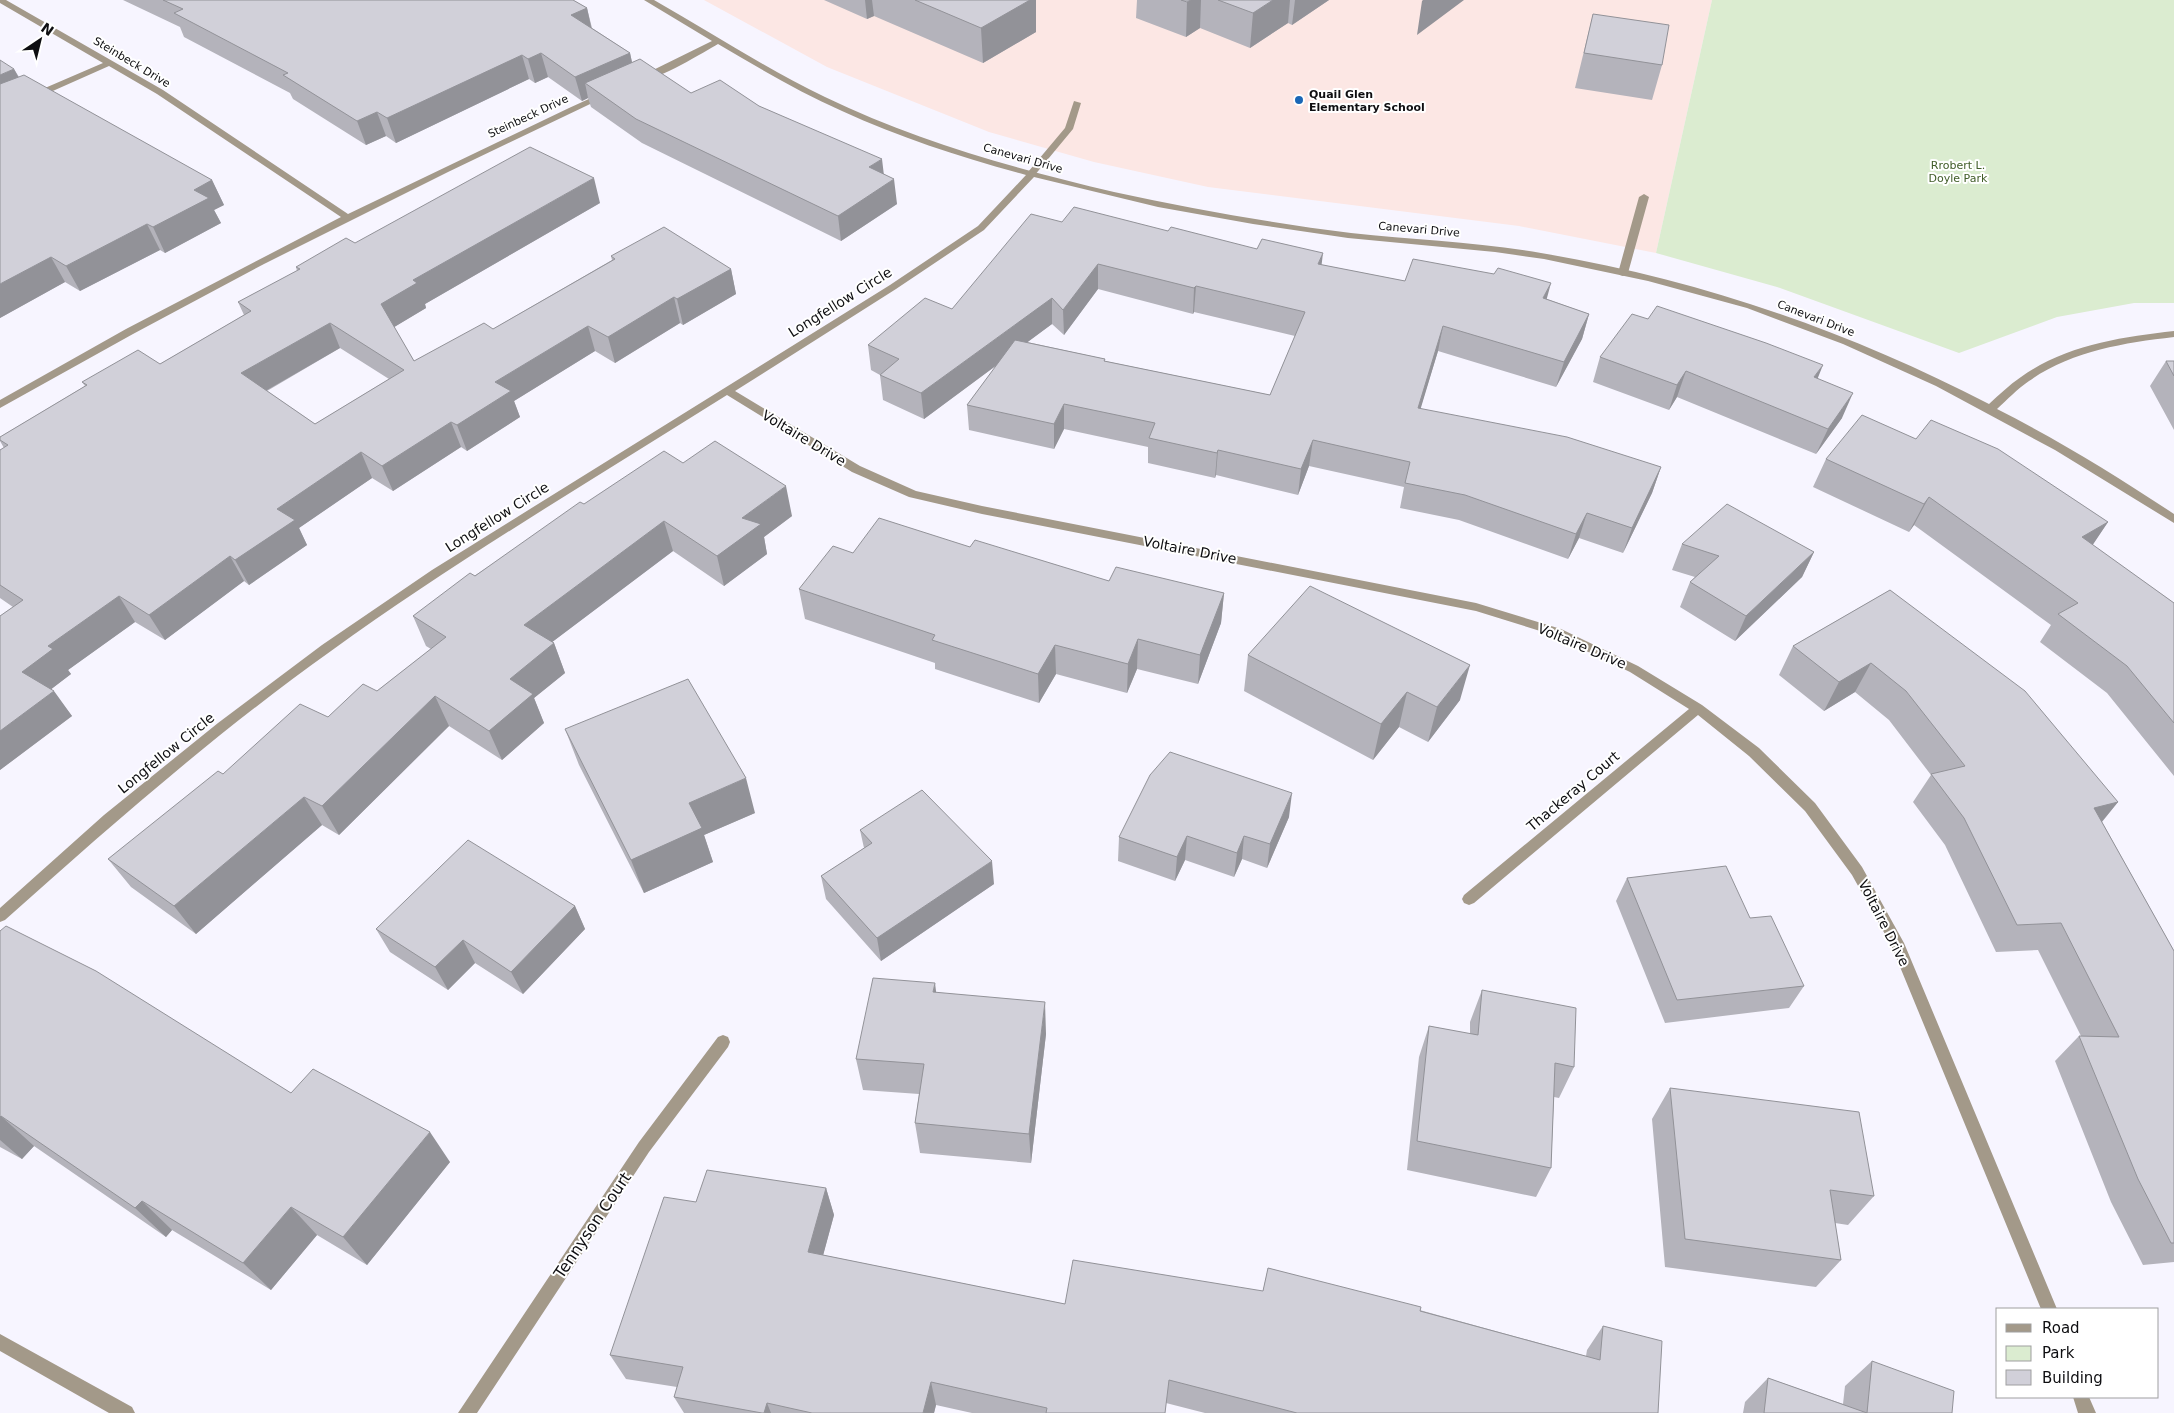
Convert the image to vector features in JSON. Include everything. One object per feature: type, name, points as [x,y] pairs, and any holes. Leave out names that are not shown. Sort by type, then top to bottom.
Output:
[{"type":"street","name":"Steinbeck Drive","points":[[0,0],[160,92],[348,218]]},
{"type":"street","name":"Canevari Drive","points":[[648,0],[778,75],[864,116],[960,152],[1031,174],[1166,206],[1263,223],[1349,235],[1540,256],[1623,273],[1752,307],[1829,335],[1905,368],[1990,409],[2066,450],[2174,519]]},
{"type":"street","points":[[639,80],[673,65],[720,40]]},
{"type":"street","points":[[28,99],[110,63]]},
{"type":"street","name":"Steinbeck Drive","points":[[0,405],[248,268],[468,158],[613,92]]},
{"type":"street","name":"Longfellow Circle","points":[[0,916],[116,813],[222,726],[326,648],[436,573],[894,287],[981,228],[1069,129],[1077,103]]},
{"type":"street","points":[[1623,273],[1644,197]]},
{"type":"street","points":[[1990,409],[2025,379],[2050,364],[2082,349],[2123,339],[2174,334]]},
{"type":"street","name":"Voltaire Drive","points":[[728,390],[856,469],[913,494],[982,510],[1392,588],[1476,608],[1557,632],[1634,669],[1698,708],[1754,752],[1810,807],[1857,871],[1897,943],[2049,1308]]},
{"type":"street","name":"Thackeray Court","points":[[1469,899],[1698,708]]},
{"type":"street","name":"Tennyson Court","points":[[466,1413],[644,1147],[723,1042]]},
{"type":"street","points":[[0,1342],[126,1413]]},
{"type":"street","points":[[2081,1398],[2087,1413]]},
{"type":"shaded area","name":"Quail Glen Elementary School","points":[[704,0],[1712,0],[1656,253],[1519,226],[1208,187],[1094,162],[989,132],[827,67]]},
{"type":"green space","name":"Rrobert L. Doyle Park","points":[[1712,0],[2174,0],[2174,303],[2134,303],[2057,317],[1959,353],[1777,287],[1656,253]]},
{"type":"building","points":[[163,0],[573,0],[587,8],[571,15],[630,53],[575,77],[541,53],[528,59],[522,55],[387,118],[377,112],[357,121],[283,75],[288,73],[174,13],[183,9]]},
{"type":"building","points":[[915,0],[1030,0],[981,28]]},
{"type":"building","points":[[1218,0],[1273,0],[1253,13]]},
{"type":"building","points":[[1593,14],[1669,25],[1662,65],[1584,53]]},
{"type":"building","points":[[640,59],[691,93],[720,80],[759,106],[882,159],[869,167],[894,179],[838,216],[636,119],[585,83]]},
{"type":"building","points":[[0,60],[14,69],[0,75]]},
{"type":"building","points":[[24,75],[212,180],[194,190],[209,198],[153,227],[147,224],[66,266],[51,257],[0,284],[0,84]]},
{"type":"building","points":[[530,147],[594,178],[413,280],[417,283],[381,304],[414,361],[484,323],[493,329],[615,259],[611,256],[664,227],[731,269],[677,299],[674,297],[608,337],[588,326],[495,382],[511,391],[457,425],[451,422],[382,466],[361,452],[277,509],[295,520],[235,560],[230,556],[149,615],[119,596],[48,646],[53,649],[22,672],[54,691],[0,731],[0,616],[23,600],[0,585],[0,450],[8,445],[0,440],[0,437],[87,385],[82,382],[138,350],[160,364],[251,311],[238,302],[300,269],[296,267],[346,238],[355,243]],"holes":[[[330,323],[404,370],[315,424],[241,373]]]},
{"type":"building","points":[[1074,207],[1168,231],[1171,227],[1257,249],[1262,239],[1323,253],[1318,264],[1405,281],[1413,259],[1494,274],[1498,268],[1551,283],[1543,298],[1589,314],[1564,362],[1443,326],[1418,408],[1567,437],[1661,467],[1632,528],[1587,513],[1576,534],[1465,495],[1405,483],[1410,462],[1313,440],[1301,469],[1218,450],[1217,453],[1149,438],[1155,423],[1064,404],[1054,424],[967,405],[1015,340],[1105,359],[1104,361],[1270,395],[1305,312],[1196,286],[1194,288],[1098,264],[1063,310],[1052,298],[921,393],[880,375],[899,359],[868,345],[925,298],[952,309],[1031,214],[1062,222]]},
{"type":"building","points":[[1657,306],[1766,343],[1823,365],[1814,377],[1853,393],[1828,429],[1686,371],[1677,385],[1600,357],[1632,314],[1648,319]]},
{"type":"building","points":[[2166,361],[2174,361],[2174,376]]},
{"type":"building","points":[[1862,415],[1916,439],[1931,420],[1998,449],[2108,522],[2082,537],[2174,603],[2174,723],[2127,666],[2058,614],[2078,603],[1929,497],[1924,504],[1826,459]]},
{"type":"building","points":[[715,441],[786,486],[742,518],[761,524],[717,556],[664,521],[524,625],[554,643],[510,679],[533,694],[489,731],[435,696],[322,806],[304,797],[174,906],[108,859],[218,771],[223,774],[300,704],[328,717],[363,684],[377,691],[446,637],[413,616],[470,573],[475,576],[580,502],[584,504],[664,451],[683,463]]},
{"type":"building","points":[[1727,504],[1814,552],[1746,616],[1690,582],[1719,556],[1682,544]]},
{"type":"building","points":[[879,518],[970,547],[975,540],[1109,581],[1116,567],[1224,593],[1200,655],[1138,639],[1128,664],[1055,645],[1038,674],[932,640],[935,635],[799,589],[833,546],[853,553]]},
{"type":"building","points":[[1310,586],[1470,665],[1437,707],[1407,692],[1381,724],[1248,655]]},
{"type":"building","points":[[1890,590],[2025,691],[2118,802],[2094,808],[2174,951],[2174,1243],[2171,1243],[2138,1179],[2079,1036],[2119,1037],[2061,923],[2017,925],[1964,818],[1931,774],[1965,766],[1906,691],[1871,663],[1839,682],[1793,646]]},
{"type":"building","points":[[688,679],[746,778],[689,803],[702,828],[631,860],[565,729]]},
{"type":"building","points":[[1170,752],[1292,793],[1270,844],[1244,836],[1237,853],[1187,836],[1177,857],[1119,837],[1150,775]]},
{"type":"building","points":[[922,790],[992,861],[877,938],[821,876],[872,843],[860,830]]},
{"type":"building","points":[[468,840],[575,906],[511,972],[463,940],[435,967],[376,929]]},
{"type":"building","points":[[1726,866],[1750,918],[1771,916],[1804,986],[1677,1000],[1627,878]]},
{"type":"building","points":[[6,926],[96,971],[291,1093],[313,1069],[430,1132],[343,1237],[291,1207],[243,1263],[142,1201],[135,1208],[0,1117],[0,931]]},
{"type":"building","points":[[873,978],[935,983],[933,992],[1045,1002],[1029,1134],[915,1123],[924,1064],[856,1059]]},
{"type":"building","points":[[1482,990],[1576,1008],[1574,1067],[1555,1063],[1551,1168],[1417,1141],[1429,1026],[1478,1035]]},
{"type":"building","points":[[1670,1088],[1859,1112],[1874,1196],[1830,1190],[1841,1260],[1685,1239]]},
{"type":"building","points":[[707,1170],[826,1188],[808,1252],[1065,1304],[1073,1260],[1263,1291],[1268,1268],[1421,1307],[1420,1311],[1600,1360],[1603,1326],[1662,1341],[1658,1413],[1297,1413],[1169,1380],[1165,1413],[1046,1413],[1047,1408],[931,1382],[923,1413],[812,1413],[767,1403],[764,1413],[762,1413],[674,1397],[683,1367],[610,1355],[664,1197],[696,1202]]},
{"type":"building","points":[[1872,1361],[1954,1391],[1952,1413],[1867,1413]]},
{"type":"building","points":[[1768,1378],[1867,1413],[1764,1413]]},
{"type":"place","name":"Quail Glen Elementary School","points":[[1299,100]]}]
